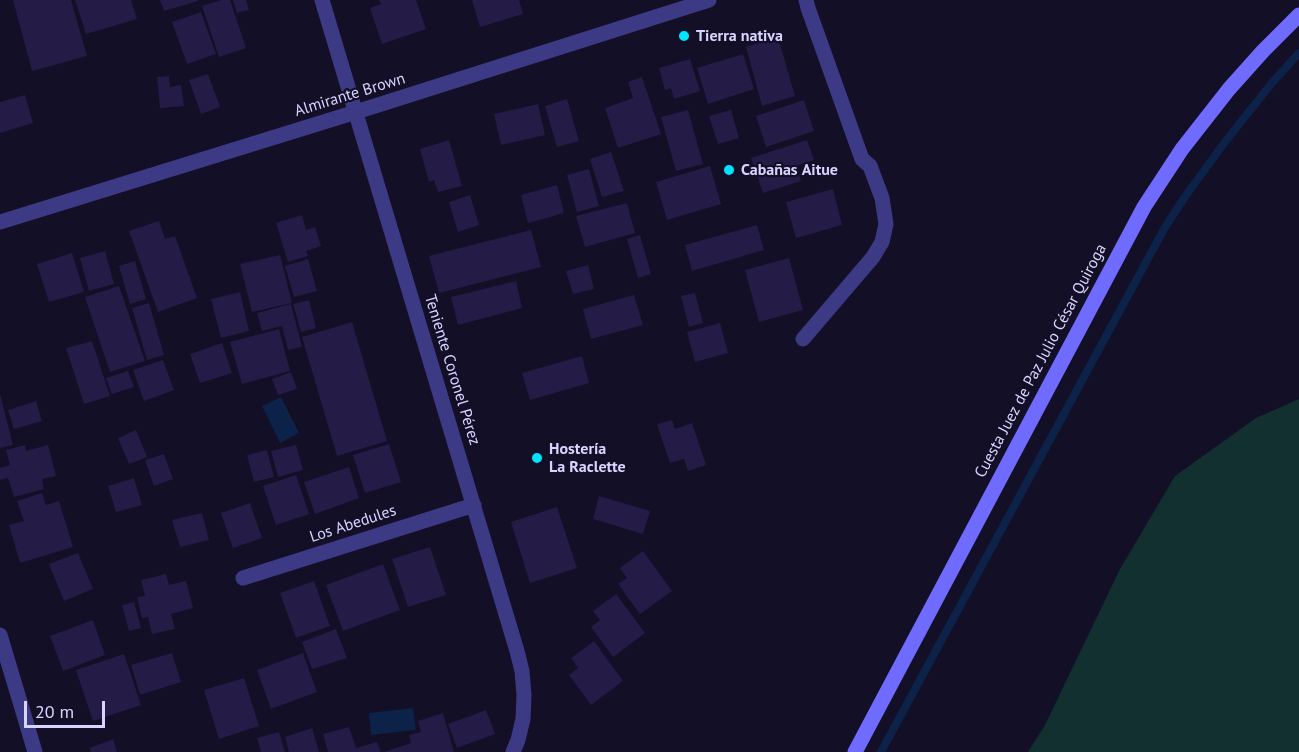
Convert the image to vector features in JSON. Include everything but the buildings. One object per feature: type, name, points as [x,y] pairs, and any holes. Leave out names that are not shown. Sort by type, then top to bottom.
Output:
[{"type":"street","name":"Teniente Coronel Pérez","points":[[322,0],[517,651],[524,695],[523,719],[513,752]]},
{"type":"street","name":"Almirante Brown","points":[[0,222],[710,0]]},
{"type":"street","points":[[803,339],[873,257],[882,242],[886,224],[882,198],[870,166],[862,159],[806,0]]},
{"type":"street","name":"Cuesta Juez de Paz Julio César Quiroga","points":[[855,752],[1144,207],[1182,149],[1229,89],[1299,15]]},
{"type":"street","name":"Los Abedules","points":[[243,578],[474,505]]},
{"type":"street","points":[[0,635],[35,752]]},
{"type":"green space","points":[[1299,399],[1299,752],[1028,752],[1045,725],[1120,569],[1175,476],[1256,418]]},
{"type":"water","points":[[281,397],[299,433],[280,443],[262,406]]},
{"type":"water","points":[[413,708],[416,730],[371,735],[369,713]]},
{"type":"waterway","points":[[881,752],[1164,229],[1225,142],[1299,53]]},
{"type":"place","name":"Tierra nativa","points":[[684,36]]},
{"type":"place","name":"Cabañas Aitue","points":[[729,170]]},
{"type":"place","name":"Hostería La Raclette","points":[[537,458]]}]
